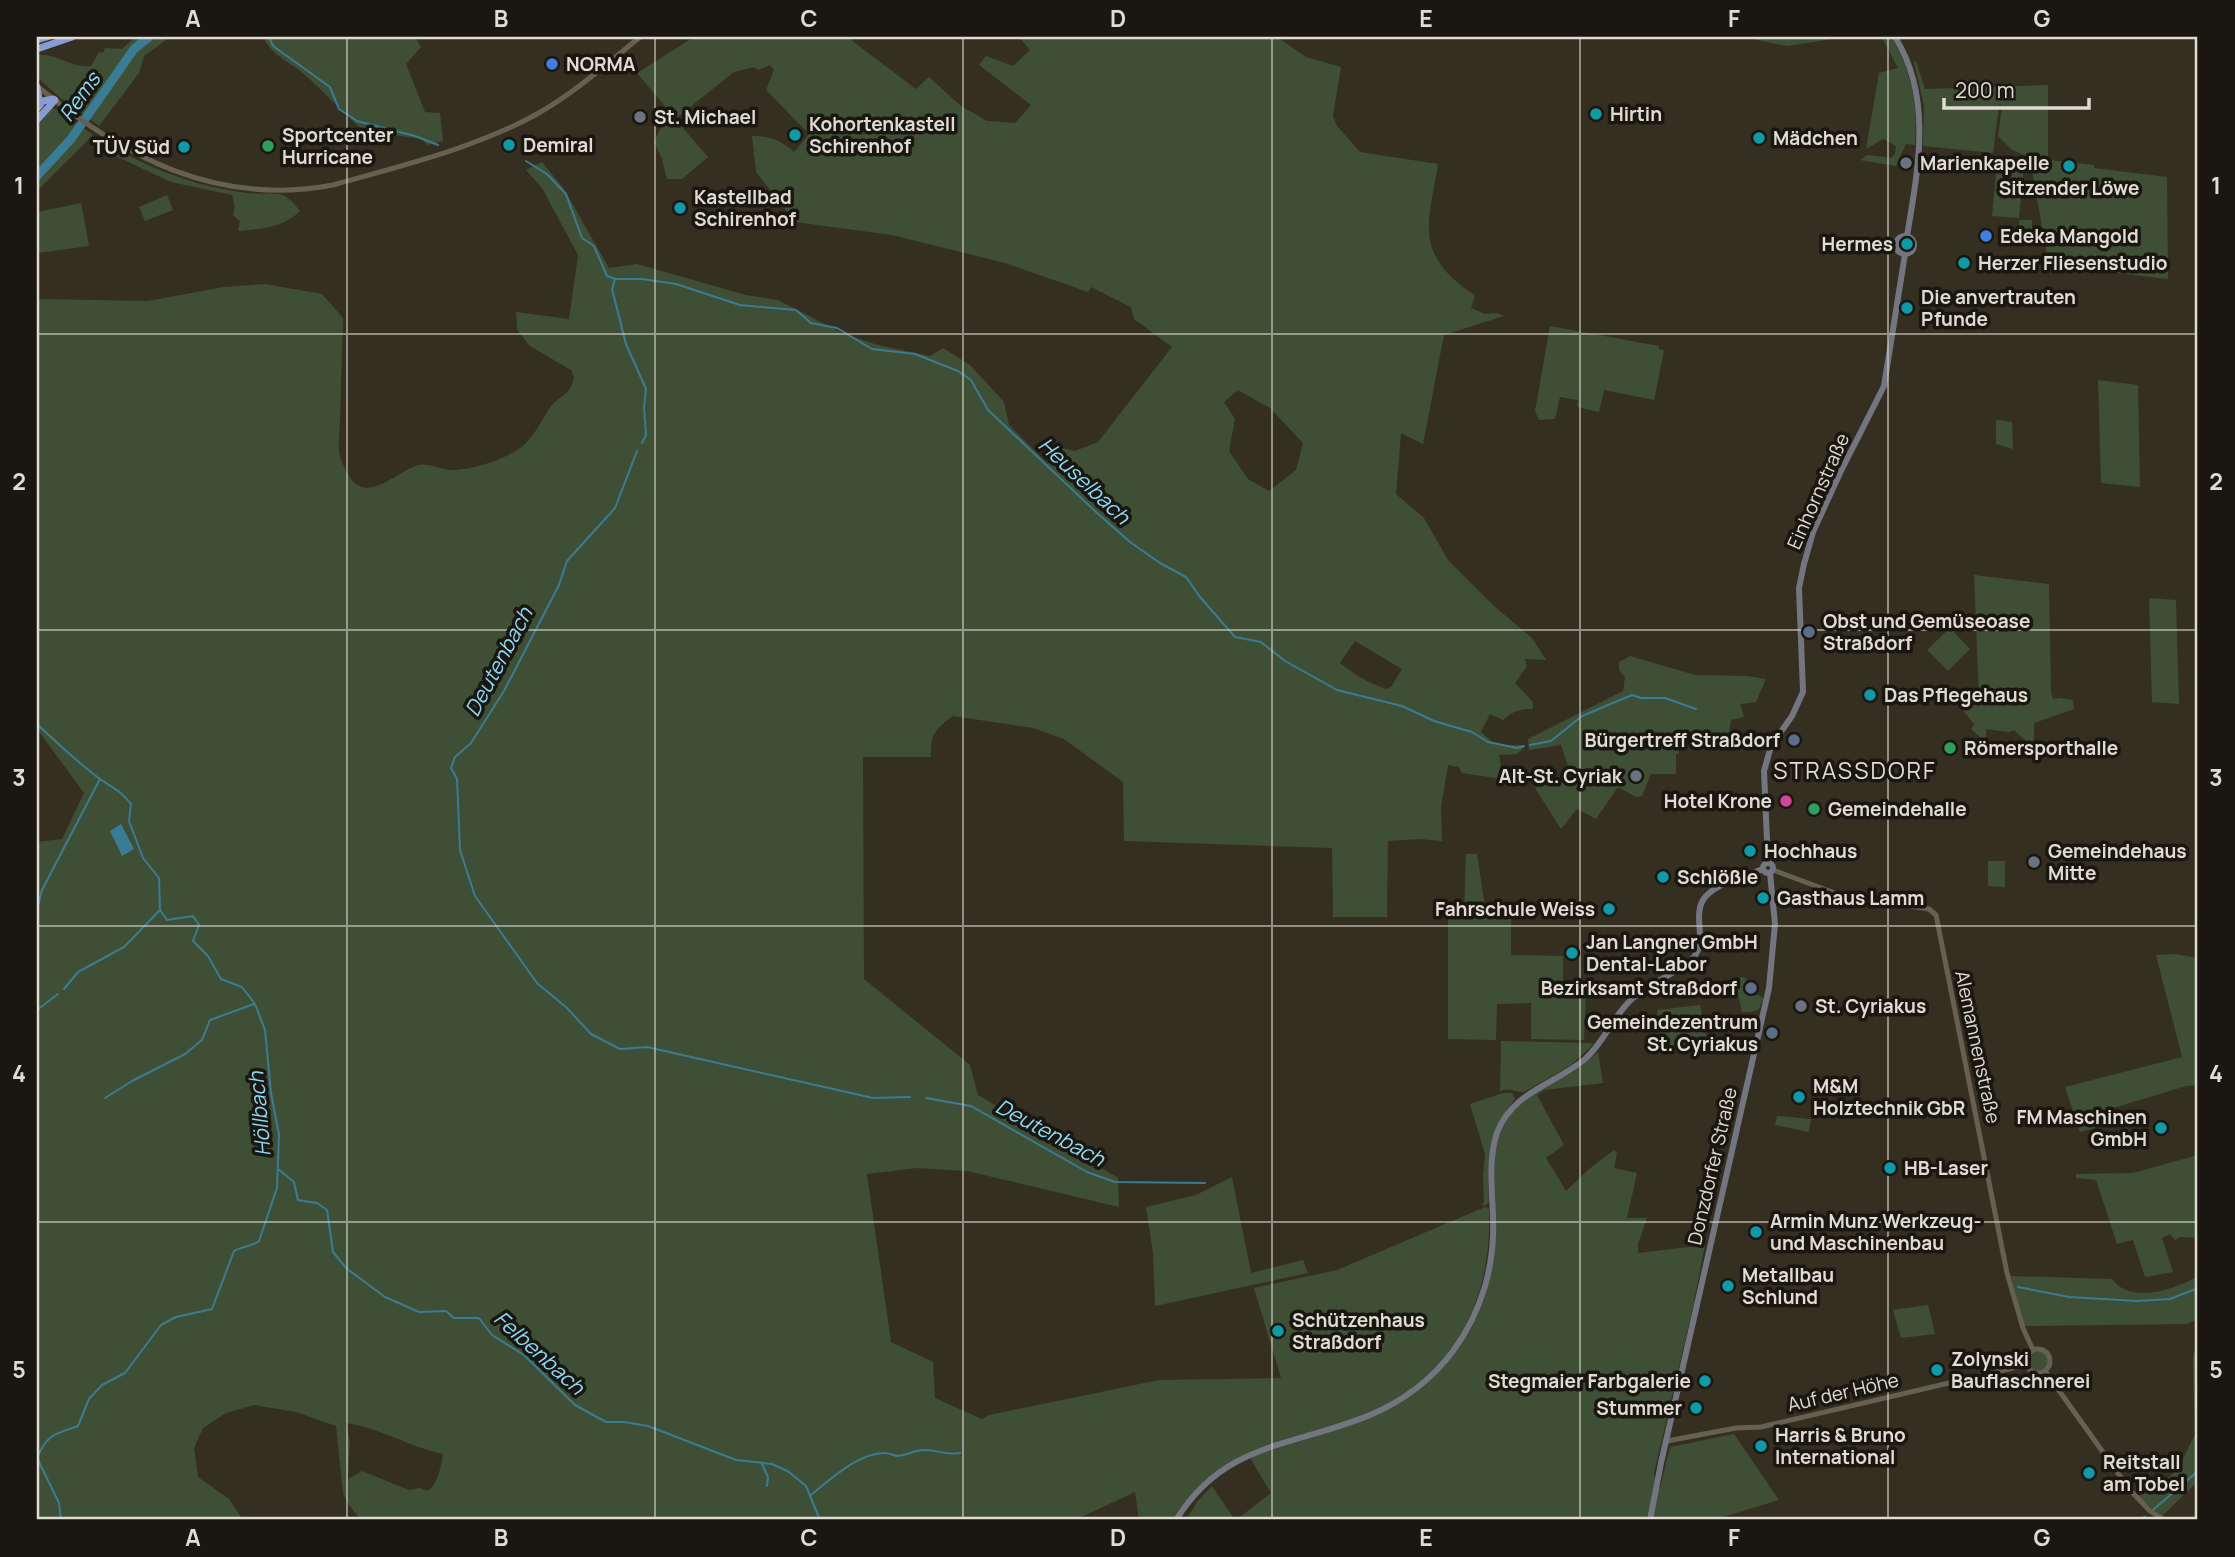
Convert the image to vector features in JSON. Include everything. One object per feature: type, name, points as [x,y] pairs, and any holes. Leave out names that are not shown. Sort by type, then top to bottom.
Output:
[{"type":"highway","points":[[37,40],[47,37]]},
{"type":"highway","points":[[37,49],[72,37]]},
{"type":"highway","points":[[37,86],[38,107]]},
{"type":"highway","points":[[38,107],[46,100],[55,101]]},
{"type":"highway","points":[[37,120],[55,101]]},
{"type":"main road","points":[[1895,37],[1909,62],[1920,121],[1918,161],[1907,236]]},
{"type":"main road","points":[[1907,236],[1913,239],[1915,245],[1911,252],[1905,254],[1899,251],[1896,243],[1899,238],[1907,236]]},
{"type":"main road","name":"Einhornstraße","points":[[1769,869],[1764,771],[1771,746],[1792,716],[1802,692],[1799,599],[1804,564],[1814,532],[1835,485],[1884,386],[1905,254]]},
{"type":"main road","points":[[1176,1520],[1196,1492],[1240,1459],[1285,1441],[1370,1415],[1399,1400],[1434,1374],[1473,1319],[1486,1284],[1494,1228],[1491,1158],[1502,1122],[1521,1099],[1535,1088],[1569,1071],[1597,1048],[1632,999],[1695,955],[1701,938],[1699,912],[1706,897],[1716,888],[1769,869]]},
{"type":"main road","name":"Donzdorfer Straße","points":[[1650,1520],[1769,988],[1775,924],[1769,869]]},
{"type":"street","points":[[37,86],[105,136],[172,171],[248,189],[321,188],[479,140],[517,124],[563,98],[640,37]]},
{"type":"street","name":"Alemannenstraße","points":[[1769,869],[1836,894],[1929,909],[1936,915],[2017,1312],[2033,1350],[2043,1350],[2049,1355],[2050,1362],[2045,1371],[2130,1490],[2150,1511],[2164,1520]]},
{"type":"street","points":[[2033,1350],[2026,1357],[2026,1365],[2034,1373],[2045,1371]]},
{"type":"street","name":"Auf der Höhe","points":[[1667,1441],[1736,1428],[1761,1427],[2026,1365]]},
{"type":"green space","points":[[135,37],[170,37],[144,56],[139,73],[99,126],[37,77],[37,55],[91,66],[99,52],[103,53],[105,48],[122,49]]},
{"type":"green space","points":[[263,37],[415,37],[421,47],[406,64],[425,112],[440,113],[443,141],[427,145],[422,139],[386,134],[369,136],[304,74],[276,54]]},
{"type":"green space","points":[[694,37],[847,37],[916,89],[929,77],[961,106],[987,121],[1015,123],[1031,105],[979,65],[986,56],[1013,66],[1030,50],[1019,37],[1129,37],[1130,40],[1133,37],[1277,37],[1306,57],[1341,67],[1333,116],[1337,126],[1360,152],[1438,164],[1429,223],[1433,251],[1444,269],[1475,295],[1471,308],[1485,314],[1497,313],[1504,316],[1444,335],[1423,444],[1401,433],[1396,494],[1424,518],[1448,560],[1494,606],[1532,638],[1546,660],[1525,659],[1527,666],[1515,683],[1533,702],[1533,709],[1517,711],[1503,720],[1490,714],[1481,732],[1496,745],[1523,745],[1524,748],[1517,754],[1499,755],[1503,779],[1462,773],[1459,767],[1448,765],[1441,807],[1442,841],[1388,841],[1387,917],[1333,917],[1332,848],[1124,841],[1123,782],[1064,739],[1033,728],[953,716],[935,733],[931,743],[931,757],[863,757],[864,979],[970,1065],[978,1095],[1118,1178],[1119,1207],[967,1171],[917,1168],[867,1174],[891,1342],[933,1362],[935,1398],[982,1419],[989,1415],[1159,1380],[1281,1378],[1254,1288],[1337,1270],[1485,1207],[1489,1209],[1488,1247],[1482,1282],[1471,1314],[1455,1343],[1434,1368],[1408,1390],[1377,1409],[1268,1446],[1227,1465],[1207,1479],[1189,1497],[1172,1520],[1139,1520],[1135,1492],[1075,1520],[361,1520],[343,1493],[336,1426],[296,1412],[254,1405],[226,1413],[203,1428],[194,1448],[198,1477],[229,1499],[243,1520],[37,1520],[37,842],[62,839],[84,793],[37,729],[37,299],[148,301],[224,287],[265,284],[322,294],[343,318],[340,457],[349,476],[356,484],[365,488],[374,487],[419,465],[456,470],[483,465],[511,454],[529,440],[553,404],[570,389],[574,377],[571,370],[530,346],[517,330],[516,312],[569,319],[578,255],[542,188],[526,170],[542,162],[564,189],[609,268],[637,264],[746,295],[778,300],[844,334],[878,345],[930,356],[943,348],[970,365],[1004,402],[1009,425],[1048,464],[1058,447],[1075,451],[1098,442],[1172,347],[1134,319],[1131,307],[1091,287],[1088,292],[1005,263],[892,235],[795,222],[756,172],[752,136],[775,140],[794,152],[809,134],[766,90],[774,70],[770,65],[759,70],[754,67],[734,72],[675,119],[708,157],[682,179],[667,179],[654,142],[669,111],[637,73]],"holes":[[[1238,390],[1270,408],[1303,443],[1296,470],[1269,491],[1248,479],[1229,451],[1235,419],[1224,402]],[[1355,641],[1402,669],[1387,689],[1362,678],[1340,663]],[[346,1423],[443,1454],[436,1480],[427,1491],[420,1488],[409,1490],[362,1471],[348,1479],[350,1442]]]},
{"type":"green space","points":[[1742,37],[1847,37],[1787,46]]},
{"type":"green space","points":[[1875,37],[1891,37],[1904,63],[1912,89],[1915,145],[1906,144],[1896,166],[1860,160],[1867,155],[1891,158],[1895,154],[1896,146],[1883,139],[1866,149],[1879,73],[1898,68],[1882,38]]},
{"type":"green space","points":[[1916,61],[1925,89],[2048,85],[2048,160],[2167,177],[2168,279],[2049,265],[2030,160],[2036,160],[2012,150],[1998,136],[2002,106],[1999,105],[1993,153],[1923,146],[1924,106],[1914,62]]},
{"type":"green space","points":[[52,108],[61,111],[93,135],[37,191],[37,122]]},
{"type":"green space","points":[[96,137],[169,174],[228,190],[283,195],[300,211],[279,224],[238,231],[240,221],[233,215],[235,206],[232,195],[171,182],[103,150],[96,142]]},
{"type":"green space","points":[[1997,164],[2024,167],[2019,218],[1992,216]]},
{"type":"green space","points":[[167,195],[173,210],[145,221],[139,207]]},
{"type":"green space","points":[[81,203],[89,246],[37,253],[37,212]]},
{"type":"green space","points":[[2019,220],[2032,220],[2032,246],[2019,246]]},
{"type":"green space","points":[[1550,326],[1659,346],[1659,349],[1664,350],[1654,400],[1604,390],[1599,412],[1577,407],[1578,400],[1560,397],[1555,419],[1539,420],[1535,411]]},
{"type":"green space","points":[[2098,380],[2138,385],[2140,487],[2101,483]]},
{"type":"green space","points":[[1996,420],[2012,422],[2013,449],[1996,444]]},
{"type":"green space","points":[[1974,575],[2049,584],[2051,692],[2053,699],[2073,700],[2074,709],[2034,723],[2034,742],[2026,741],[2014,730],[2008,732],[1986,729],[1986,737],[1983,740],[1971,729],[1974,724],[1958,704],[1964,696],[1979,695]]},
{"type":"green space","points":[[2149,598],[2176,600],[2179,704],[2152,702]]},
{"type":"green space","points":[[1950,628],[1970,649],[1948,671],[1927,650]]},
{"type":"green space","points":[[1630,656],[1695,675],[1766,679],[1756,702],[1740,704],[1744,717],[1731,720],[1729,734],[1679,743],[1676,774],[1651,774],[1642,796],[1636,797],[1618,787],[1596,819],[1577,809],[1561,829],[1535,788],[1572,778],[1561,745],[1529,750],[1528,739],[1623,691],[1625,677],[1619,670],[1619,662]]},
{"type":"green space","points":[[1466,854],[1477,854],[1486,914],[1464,915]]},
{"type":"green space","points":[[1988,861],[2005,861],[2005,887],[1988,886]]},
{"type":"green space","points":[[1448,917],[1511,919],[1511,955],[1563,956],[1563,991],[1586,992],[1584,1040],[1531,1039],[1531,1003],[1497,1004],[1496,1040],[1448,1039]]},
{"type":"green space","points":[[2175,954],[2198,958],[2198,1085],[2186,1086],[2100,1112],[2102,1126],[2080,1132],[2065,1087],[2182,1057],[2156,955]]},
{"type":"green space","points":[[1741,977],[1746,978],[1746,994],[1763,998],[1757,1010],[1742,1012],[1736,986]]},
{"type":"green space","points":[[1700,1005],[1708,1046],[1664,1052],[1657,1010]]},
{"type":"green space","points":[[1501,1041],[1594,1044],[1570,1066],[1524,1092],[1500,1091]]},
{"type":"green space","points":[[1598,1052],[1603,1083],[1545,1090],[1537,1095],[1564,1145],[1546,1158],[1566,1191],[1614,1150],[1617,1153],[1614,1168],[1637,1173],[1627,1218],[1647,1218],[1638,1244],[1638,1253],[1705,1245],[1654,1473],[1656,1486],[1660,1488],[1670,1447],[1734,1434],[1779,1500],[1713,1520],[1236,1520],[1271,1493],[1250,1458],[1361,1422],[1383,1411],[1408,1393],[1461,1345],[1482,1304],[1493,1260],[1495,1154],[1504,1125],[1525,1099],[1573,1072]]},
{"type":"green space","points":[[1503,1093],[1512,1093],[1515,1099],[1500,1123],[1491,1147],[1489,1201],[1482,1206],[1485,1154],[1470,1104]]},
{"type":"green space","points":[[1777,1116],[1811,1119],[1809,1132],[1775,1125]]},
{"type":"green space","points":[[2198,1155],[2198,1238],[2180,1237],[2175,1240],[2170,1234],[2162,1238],[2173,1272],[2145,1277],[2133,1240],[2117,1244],[2096,1180],[2076,1178],[2076,1174],[2133,1173]]},
{"type":"green space","points":[[1232,1177],[1251,1273],[1303,1260],[1308,1273],[1155,1306],[1153,1253],[1146,1207],[1196,1195]]},
{"type":"green space","points":[[2011,1276],[2112,1279],[2120,1287],[2142,1293],[2166,1290],[2198,1276],[2198,1319],[2187,1324],[2026,1326],[2023,1325]]},
{"type":"green space","points":[[1928,1305],[1935,1334],[1901,1338],[1893,1310]]},
{"type":"green space","points":[[2198,1340],[2198,1481],[2161,1517],[2138,1496],[2165,1481],[2179,1467],[2195,1434],[2193,1356]]},
{"type":"green space","points":[[2038,1351],[2045,1354],[2048,1361],[2045,1368],[2038,1371],[2031,1368],[2028,1361],[2031,1354]]},
{"type":"green space","points":[[1212,1486],[1235,1520],[1186,1520],[1197,1502]]},
{"type":"water","points":[[121,824],[134,849],[122,856],[110,831]]},
{"type":"waterway","name":"Rems","points":[[37,176],[71,139],[134,49],[149,37]]},
{"type":"waterway","name":"Deutenbach","points":[[269,37],[273,46],[330,87],[339,109],[357,121],[438,145]]},
{"type":"waterway","name":"Deutenbach","points":[[526,161],[547,174],[566,194],[582,238],[594,246],[607,276],[615,279],[612,289],[626,344],[646,389],[646,435],[642,443]]},
{"type":"waterway","name":"Heuselbach","points":[[615,279],[642,279],[676,284],[740,305],[796,310],[811,323],[837,328],[872,349],[915,354],[958,371],[971,380],[988,410],[1096,512],[1130,542],[1186,577],[1235,637],[1261,642],[1285,661],[1337,690],[1402,706],[1434,721],[1472,732],[1488,742],[1517,748],[1524,746]]},
{"type":"waterway","name":"Deutenbach","points":[[637,451],[615,508],[567,561],[559,585],[504,691],[471,743],[455,757],[451,768],[457,779],[460,850],[475,896],[537,983],[567,1008],[591,1034],[620,1049],[647,1047],[873,1098],[910,1097]]},
{"type":"waterway","name":"Heuselbach","points":[[1530,745],[1551,741],[1582,716],[1632,695],[1641,698],[1665,698],[1696,709]]},
{"type":"waterway","name":"Höllbach","points":[[37,724],[81,764],[119,791],[131,804],[129,821],[143,858],[159,878],[160,910],[167,920],[193,916],[199,925],[193,941],[208,956],[221,979],[242,987],[255,1004],[265,1030],[271,1093],[279,1135],[277,1188],[259,1241],[234,1251],[212,1309],[176,1317],[161,1325],[125,1373],[102,1385],[89,1399],[78,1426],[53,1436],[44,1444],[37,1458],[59,1503],[61,1520]]},
{"type":"waterway","points":[[37,910],[42,890],[100,779]]},
{"type":"waterway","points":[[64,989],[78,972],[124,947],[159,911]]},
{"type":"waterway","points":[[37,1010],[58,994]]},
{"type":"waterway","points":[[105,1098],[185,1054],[202,1040],[210,1020],[254,1004]]},
{"type":"waterway","name":"Deutenbach","points":[[926,1098],[971,1106],[1087,1172],[1115,1182],[1205,1183]]},
{"type":"waterway","name":"Felbenbach","points":[[278,1169],[294,1182],[298,1200],[317,1203],[327,1210],[333,1252],[346,1268],[385,1297],[419,1312],[446,1311],[454,1318],[479,1318],[492,1335],[524,1355],[575,1405],[606,1422],[648,1426],[736,1460],[772,1464],[789,1472],[806,1486],[820,1520]]},
{"type":"waterway","points":[[2018,1287],[2069,1297],[2137,1301],[2170,1299],[2198,1288]]},
{"type":"waterway","points":[[811,1495],[846,1468],[876,1454],[900,1456],[923,1450],[960,1453]]},
{"type":"waterway","points":[[762,1464],[768,1477],[767,1486]]},
{"type":"waterway","points":[[2153,1510],[2198,1471]]},
{"type":"waterway","points":[[2138,1520],[2145,1517]]},
{"type":"place","name":"NORMA","points":[[552,64]]},
{"type":"place","name":"Hirtin","points":[[1596,114]]},
{"type":"place","name":"St. Michael","points":[[640,117]]},
{"type":"place","name":"Kohortenkastell Schirenhof","points":[[795,135]]},
{"type":"place","name":"Mädchen","points":[[1759,138]]},
{"type":"place","name":"Demiral","points":[[509,145]]},
{"type":"place","name":"Sportcenter Hurricane","points":[[268,146]]},
{"type":"place","name":"TÜV Süd","points":[[184,147]]},
{"type":"place","name":"Marienkapelle","points":[[1906,163]]},
{"type":"place","name":"Sitzender Löwe","points":[[2069,166]]},
{"type":"place","name":"Kastellbad Schirenhof","points":[[680,208]]},
{"type":"place","name":"Edeka Mangold","points":[[1986,236]]},
{"type":"place","name":"Hermes","points":[[1907,244]]},
{"type":"place","name":"Herzer Fliesenstudio","points":[[1964,263]]},
{"type":"place","name":"Die anvertrauten Pfunde","points":[[1907,308]]},
{"type":"place","name":"Obst und Gemüseoase Straßdorf","points":[[1809,632]]},
{"type":"place","name":"Das Pflegehaus","points":[[1870,695]]},
{"type":"place","name":"Bürgertreff Straßdorf","points":[[1794,740]]},
{"type":"place","name":"Römersporthalle","points":[[1950,748]]},
{"type":"place","name":"Alt-St. Cyriak","points":[[1636,776]]},
{"type":"place","name":"Hotel Krone","points":[[1786,801]]},
{"type":"place","name":"Gemeindehalle","points":[[1814,809]]},
{"type":"place","name":"Hochhaus","points":[[1750,851]]},
{"type":"place","name":"Gemeindehaus Mitte","points":[[2034,862]]},
{"type":"place","name":"Schlößle","points":[[1663,877]]},
{"type":"place","name":"Gasthaus Lamm","points":[[1763,898]]},
{"type":"place","name":"Fahrschule Weiss","points":[[1609,909]]},
{"type":"place","name":"Jan Langner GmbH Dental-Labor","points":[[1572,953]]},
{"type":"place","name":"Bezirksamt Straßdorf","points":[[1751,988]]},
{"type":"place","name":"St. Cyriakus","points":[[1801,1006]]},
{"type":"place","name":"Gemeindezentrum St. Cyriakus","points":[[1772,1033]]},
{"type":"place","name":"M&M Holztechnik GbR","points":[[1799,1097]]},
{"type":"place","name":"FM Maschinen GmbH","points":[[2161,1128]]},
{"type":"place","name":"HB-Laser","points":[[1890,1168]]},
{"type":"place","name":"Armin Munz Werkzeug- und Maschinenbau","points":[[1756,1232]]},
{"type":"place","name":"Metallbau Schlund","points":[[1728,1286]]},
{"type":"place","name":"Schützenhaus Straßdorf","points":[[1278,1331]]},
{"type":"place","name":"Zolynski Bauflaschnerei","points":[[1937,1370]]},
{"type":"place","name":"Stegmaier Farbgalerie","points":[[1705,1381]]},
{"type":"place","name":"Stummer","points":[[1696,1408]]},
{"type":"place","name":"Harris & Bruno International","points":[[1761,1446]]},
{"type":"place","name":"Reitstall am Tobel","points":[[2089,1473]]},
{"type":"district","name":"STRASSDORF","points":[[1855,771]]}]
